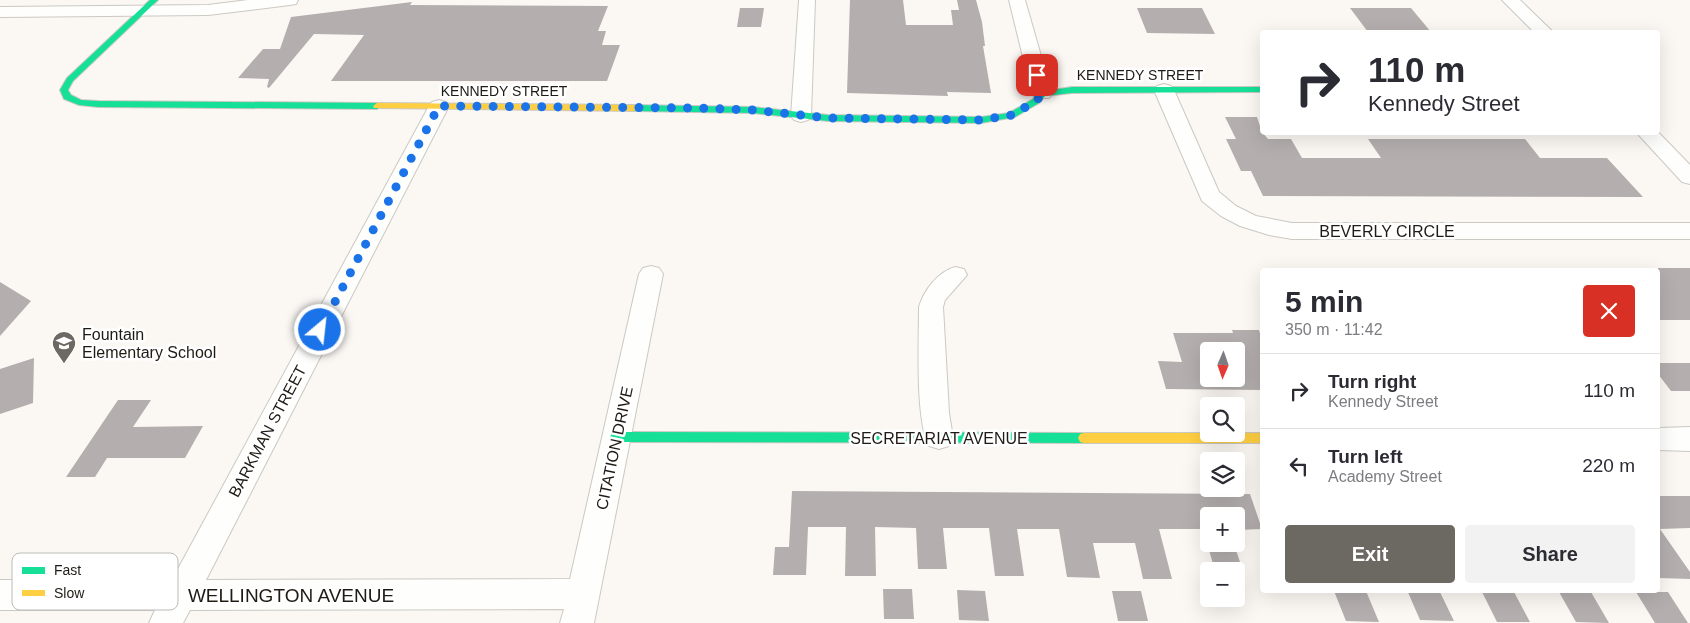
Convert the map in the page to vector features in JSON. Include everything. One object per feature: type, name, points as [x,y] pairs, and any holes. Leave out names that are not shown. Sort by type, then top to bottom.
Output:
[{"type":"street","points":[[142,12],[154,0]]},
{"type":"street","points":[[0,12],[142,12],[232,9],[290,0]]},
{"type":"street","points":[[801,116],[807,0]]},
{"type":"street","points":[[1017,0],[1042,94]]},
{"type":"street","points":[[1510,0],[1542,30]]},
{"type":"street","name":"KENNEDY STREET","points":[[142,12],[70,80],[64,90],[67,97],[80,102],[98,104],[695,108],[753,110],[801,116],[992,120],[1012,115],[1036,101],[1042,94],[1072,90],[1260,90]]},
{"type":"street","name":"BEVERLY CIRCLE","points":[[1164,90],[1210,196],[1238,218],[1258,225],[1292,231],[1690,231]]},
{"type":"street","name":"BARKMAN STREET","points":[[178,601],[439,106]]},
{"type":"street","points":[[1649,135],[1690,177]]},
{"type":"street","name":"CITATION DRIVE","points":[[580,609],[651,274]]},
{"type":"street","points":[[939,438],[931,306],[934,297],[954,274]]},
{"type":"street","name":"SECRETARIAT AVENUE","points":[[616,437],[1260,438]]},
{"type":"street","points":[[1660,439],[1690,439]]},
{"type":"street","name":"WELLINGTON AVENUE","points":[[181,595],[580,609]]},
{"type":"street","name":"BARKMAN STREET","points":[[166,623],[173,610]]},
{"type":"building","points":[[850,0],[903,0],[906,25],[953,25],[951,10],[959,10],[957,0],[976,0],[982,22],[985,46],[983,46],[991,93],[947,92],[948,96],[847,93]]},
{"type":"building","points":[[412,2],[410,5],[608,6],[598,31],[606,31],[602,45],[620,45],[607,81],[331,81],[364,35],[314,34],[269,88],[267,87],[269,79],[238,78],[263,49],[280,49],[291,17]]},
{"type":"building","points":[[740,8],[764,8],[761,27],[737,27]]},
{"type":"building","points":[[1137,8],[1202,8],[1215,34],[1147,33]]},
{"type":"building","points":[[1350,8],[1411,8],[1429,30],[1366,30]]},
{"type":"building","points":[[1225,117],[1257,117],[1260,135],[1265,135],[1268,139],[1291,139],[1302,158],[1381,158],[1368,139],[1525,139],[1540,158],[1607,158],[1643,197],[1263,196],[1251,171],[1241,171],[1226,139],[1236,139]]},
{"type":"building","points":[[1660,268],[1690,268],[1690,320],[1660,320]]},
{"type":"building","points":[[0,282],[31,301],[0,336]]},
{"type":"building","points":[[1232,330],[1259,330],[1260,390],[1166,389],[1158,361],[1182,362],[1173,333],[1233,333]]},
{"type":"building","points":[[34,358],[33,403],[0,414],[0,369]]},
{"type":"building","points":[[1660,363],[1690,363],[1690,391],[1671,391],[1660,377]]},
{"type":"building","points":[[118,400],[151,400],[133,427],[203,426],[185,458],[107,458],[95,477],[66,477]]},
{"type":"building","points":[[792,491],[1200,494],[1200,497],[1245,497],[1245,494],[1250,494],[1260,523],[1260,529],[1245,530],[1245,507],[1200,507],[1200,529],[1159,529],[1172,579],[1143,579],[1135,543],[1093,543],[1100,578],[1067,577],[1059,529],[1017,529],[1024,576],[995,576],[989,528],[943,528],[947,569],[918,569],[916,528],[875,527],[876,576],[845,576],[846,527],[808,527],[806,575],[773,575],[775,547],[789,547]]},
{"type":"building","points":[[1660,496],[1690,496],[1690,528],[1660,529]]},
{"type":"building","points":[[1660,529],[1690,572],[1690,579],[1660,578]]},
{"type":"building","points":[[1210,552],[1237,552],[1240,562],[1212,562]]},
{"type":"building","points":[[883,589],[912,589],[914,619],[884,619]]},
{"type":"building","points":[[957,590],[985,591],[989,621],[959,620]]},
{"type":"building","points":[[1112,591],[1141,591],[1148,621],[1118,621]]},
{"type":"building","points":[[1668,592],[1688,623],[1655,623],[1637,593]]},
{"type":"building","points":[[1335,593],[1367,593],[1379,622],[1346,621]]},
{"type":"building","points":[[1408,593],[1440,593],[1454,621],[1420,620]]},
{"type":"building","points":[[1482,593],[1515,593],[1530,622],[1497,622]]},
{"type":"building","points":[[1560,593],[1592,593],[1609,623],[1576,622]]},
{"type":"traffic: fast","points":[[154,0],[70,80],[64,90],[67,97],[79,102],[98,104],[377,106]]},
{"type":"traffic: fast","points":[[634,108],[753,110],[828,118],[981,120],[1012,115],[1036,101],[1042,94],[1072,90],[1260,90]]},
{"type":"traffic: fast","points":[[616,437],[1084,438]]},
{"type":"traffic: slow","points":[[377,106],[634,108]]},
{"type":"traffic: slow","points":[[1084,438],[1260,438]]},
{"type":"place","name":"Fountain Elementary School","points":[[64,364]]},
{"type":"route","points":[[320,330],[439,106],[695,108],[753,110],[828,118],[981,120],[1012,115],[1036,101],[1042,94],[1037,75]]}]
